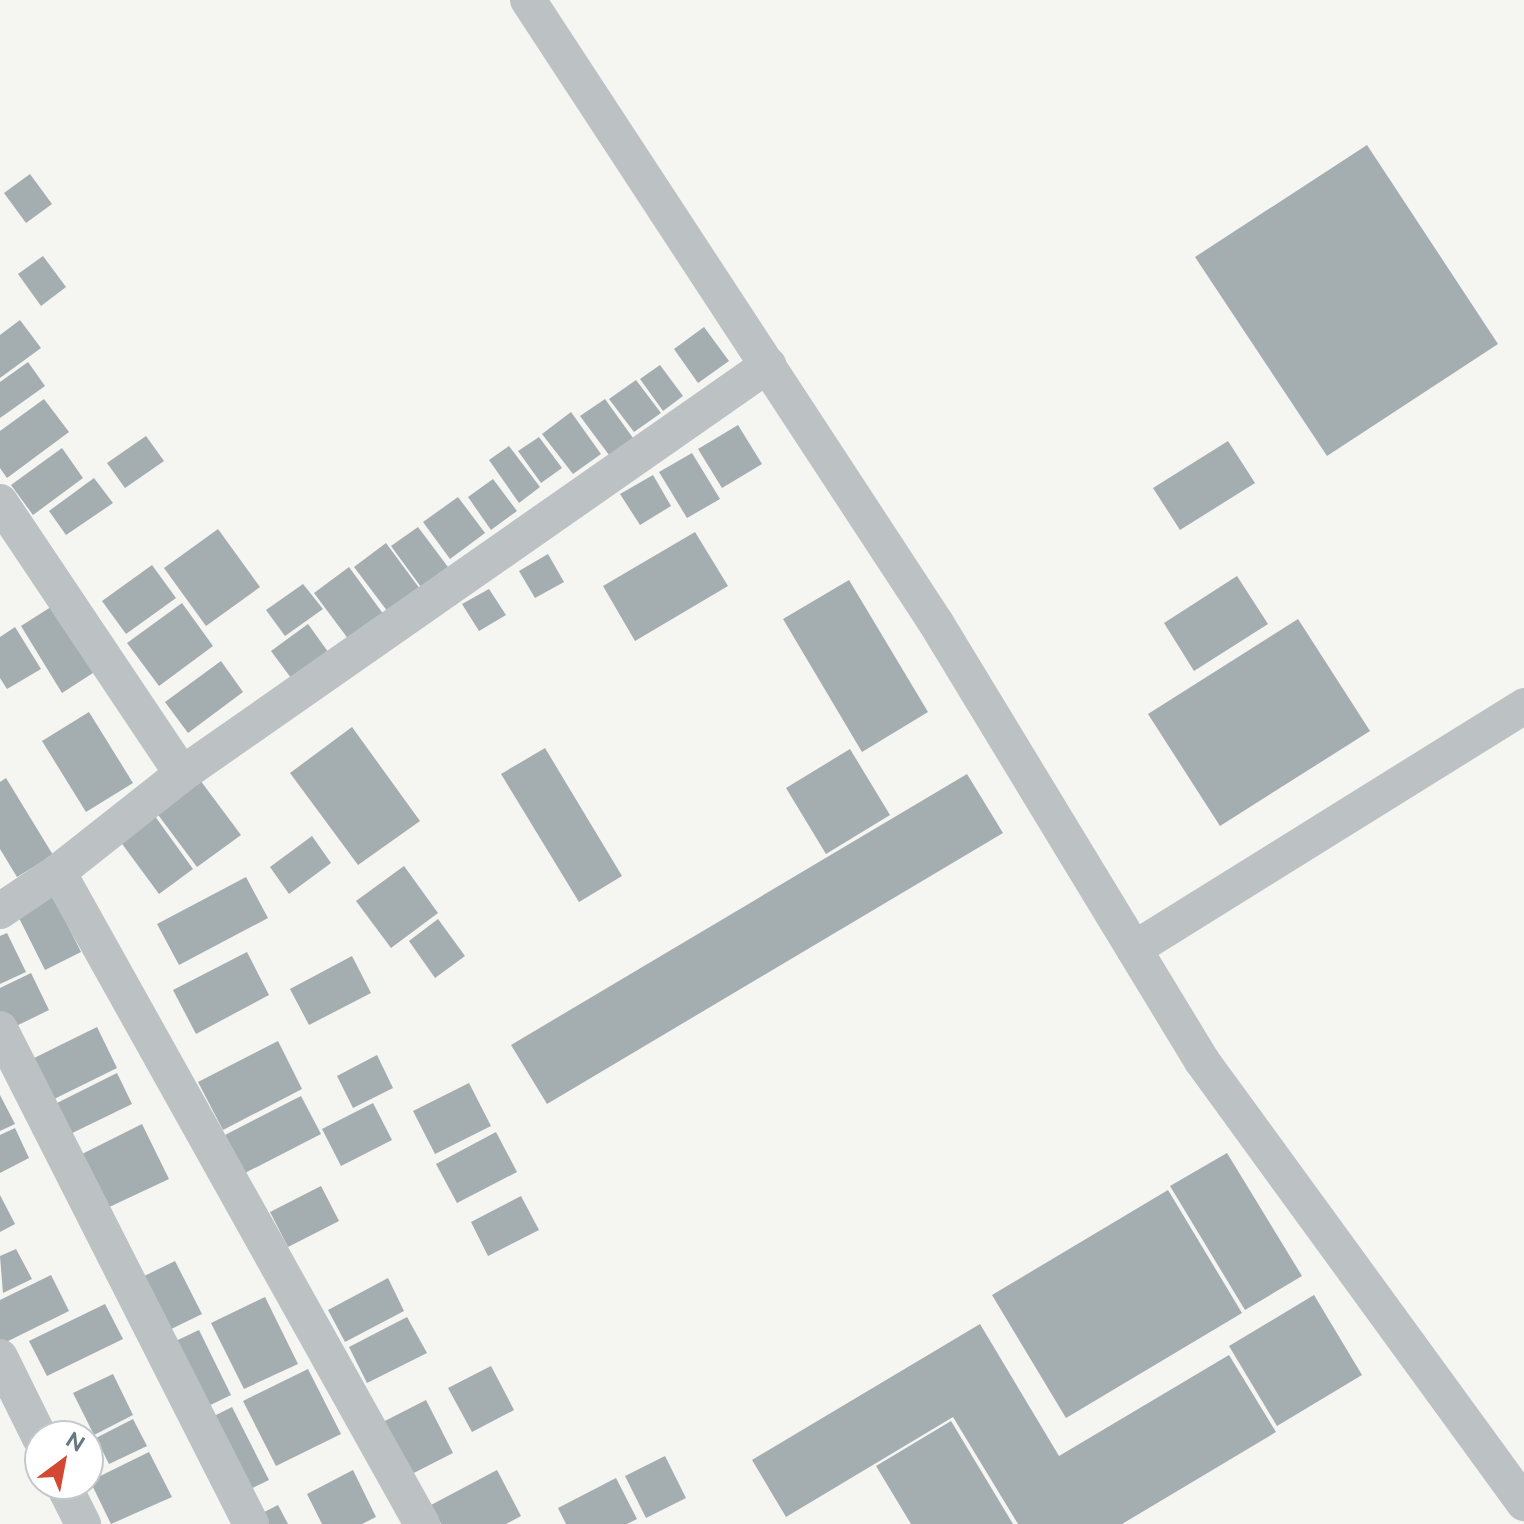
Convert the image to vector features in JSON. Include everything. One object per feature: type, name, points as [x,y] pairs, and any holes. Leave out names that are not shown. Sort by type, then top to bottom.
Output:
[{"type":"street","points":[[528,0],[936,623],[1202,1061],[1388,1309],[1524,1503]]},
{"type":"street","points":[[0,911],[58,872],[182,774],[768,365]]},
{"type":"street","points":[[0,502],[182,774]]},
{"type":"street","points":[[1134,949],[1524,706]]},
{"type":"street","points":[[58,872],[422,1524]]},
{"type":"street","points":[[0,1029],[251,1524]]},
{"type":"street","points":[[0,1357],[31,1420]]},
{"type":"street","points":[[71,1500],[83,1524]]},
{"type":"building","points":[[1367,145],[1498,344],[1327,456],[1195,257]]},
{"type":"building","points":[[30,174],[52,204],[26,223],[4,193]]},
{"type":"building","points":[[43,256],[66,287],[41,306],[18,274]]},
{"type":"building","points":[[20,320],[41,348],[0,378],[0,335]]},
{"type":"building","points":[[704,327],[729,361],[698,383],[674,349]]},
{"type":"building","points":[[28,362],[45,386],[0,418],[0,382]]},
{"type":"building","points":[[660,365],[683,396],[663,411],[640,379]]},
{"type":"building","points":[[636,380],[661,413],[634,432],[609,399]]},
{"type":"building","points":[[44,399],[69,432],[7,478],[0,468],[0,431]]},
{"type":"building","points":[[605,399],[633,438],[609,455],[580,416]]},
{"type":"building","points":[[571,412],[601,454],[573,474],[542,434]]},
{"type":"building","points":[[738,425],[762,464],[722,488],[698,449]]},
{"type":"building","points":[[146,436],[164,461],[125,488],[107,463]]},
{"type":"building","points":[[539,437],[562,468],[541,483],[518,451]]},
{"type":"building","points":[[1228,441],[1255,483],[1180,530],[1153,488]]},
{"type":"building","points":[[509,446],[540,487],[519,503],[489,460]]},
{"type":"building","points":[[62,448],[83,478],[33,515],[11,485]]},
{"type":"building","points":[[692,453],[720,499],[687,518],[659,472]]},
{"type":"building","points":[[653,475],[671,506],[640,525],[620,494]]},
{"type":"building","points":[[94,478],[113,503],[66,535],[49,511]]},
{"type":"building","points":[[493,479],[517,511],[491,530],[468,497]]},
{"type":"building","points":[[458,497],[485,533],[450,559],[423,522]]},
{"type":"building","points":[[418,527],[448,567],[421,587],[391,546]]},
{"type":"building","points":[[218,529],[260,587],[206,626],[164,568]]},
{"type":"building","points":[[695,532],[728,586],[635,641],[603,586]]},
{"type":"building","points":[[386,543],[420,589],[388,612],[354,567]]},
{"type":"building","points":[[548,554],[564,582],[535,598],[519,571]]},
{"type":"building","points":[[152,565],[176,598],[126,634],[102,601]]},
{"type":"building","points":[[349,567],[384,615],[349,640],[314,593]]},
{"type":"building","points":[[1237,576],[1268,624],[1194,671],[1164,623]]},
{"type":"building","points":[[849,580],[928,712],[862,752],[783,619]]},
{"type":"building","points":[[303,584],[323,609],[285,636],[266,610]]},
{"type":"building","points":[[489,589],[506,615],[479,631],[462,604]]},
{"type":"building","points":[[182,603],[213,646],[159,686],[127,643]]},
{"type":"building","points":[[54,605],[96,671],[62,693],[21,626]]},
{"type":"building","points":[[1298,619],[1370,731],[1220,826],[1148,714]]},
{"type":"building","points":[[308,624],[331,656],[294,682],[271,651]]},
{"type":"building","points":[[15,627],[41,669],[7,689],[0,678],[0,637]]},
{"type":"building","points":[[221,661],[243,692],[188,733],[165,702]]},
{"type":"building","points":[[89,712],[133,783],[86,812],[42,741]]},
{"type":"building","points":[[352,727],[420,821],[358,865],[290,773]]},
{"type":"building","points":[[545,748],[622,876],[579,902],[501,774]]},
{"type":"building","points":[[850,749],[890,815],[826,854],[786,788]]},
{"type":"building","points":[[967,774],[1003,833],[547,1104],[511,1045]]},
{"type":"building","points":[[6,778],[53,855],[17,877],[0,849],[0,782]]},
{"type":"building","points":[[200,780],[241,835],[197,867],[156,812]]},
{"type":"building","points":[[152,812],[193,869],[159,894],[117,837]]},
{"type":"building","points":[[312,836],[331,863],[289,894],[270,867]]},
{"type":"building","points":[[404,866],[438,913],[391,948],[356,901]]},
{"type":"building","points":[[246,877],[268,918],[179,965],[157,924]]},
{"type":"building","points":[[52,894],[81,952],[45,970],[16,912]]},
{"type":"building","points":[[438,919],[465,956],[435,978],[409,941]]},
{"type":"building","points":[[7,933],[26,972],[0,984],[0,936]]},
{"type":"building","points":[[247,952],[269,995],[196,1034],[173,990]]},
{"type":"building","points":[[352,956],[371,993],[309,1025],[290,989]]},
{"type":"building","points":[[31,973],[49,1010],[6,1031],[0,1020],[0,988]]},
{"type":"building","points":[[97,1027],[117,1068],[46,1103],[26,1062]]},
{"type":"building","points":[[278,1041],[302,1089],[223,1130],[198,1082]]},
{"type":"building","points":[[377,1055],[393,1088],[353,1108],[337,1076]]},
{"type":"building","points":[[117,1073],[132,1104],[62,1138],[47,1108]]},
{"type":"building","points":[[469,1083],[491,1126],[435,1154],[413,1111]]},
{"type":"building","points":[[0,1095],[15,1124],[0,1131]]},
{"type":"building","points":[[301,1096],[321,1134],[245,1173],[225,1135]]},
{"type":"building","points":[[373,1103],[392,1140],[341,1166],[322,1129]]},
{"type":"building","points":[[142,1124],[169,1179],[105,1209],[78,1156]]},
{"type":"building","points":[[15,1128],[29,1158],[0,1173],[0,1135]]},
{"type":"building","points":[[496,1132],[517,1172],[457,1203],[436,1164]]},
{"type":"building","points":[[1227,1153],[1302,1276],[1245,1310],[1170,1186]]},
{"type":"building","points":[[321,1186],[339,1221],[288,1247],[270,1212]]},
{"type":"building","points":[[1168,1190],[1242,1313],[1066,1418],[992,1295]]},
{"type":"building","points":[[0,1195],[15,1224],[0,1232]]},
{"type":"building","points":[[521,1196],[539,1230],[488,1256],[471,1222]]},
{"type":"building","points":[[16,1249],[32,1279],[3,1293],[0,1256]]},
{"type":"building","points":[[175,1261],[202,1314],[161,1334],[134,1281]]},
{"type":"building","points":[[51,1275],[69,1311],[0,1345],[0,1300]]},
{"type":"building","points":[[388,1278],[404,1311],[345,1342],[328,1310]]},
{"type":"building","points":[[1314,1295],[1362,1375],[1277,1426],[1229,1346]]},
{"type":"building","points":[[265,1297],[298,1364],[244,1389],[211,1323]]},
{"type":"building","points":[[105,1304],[123,1339],[47,1376],[29,1341]]},
{"type":"building","points":[[407,1317],[427,1353],[367,1383],[349,1347]]},
{"type":"building","points":[[980,1324],[1059,1456],[1229,1355],[1276,1432],[1122,1524],[1018,1524],[953,1417],[786,1517],[752,1460]]},
{"type":"building","points":[[199,1330],[231,1395],[198,1411],[165,1346]]},
{"type":"building","points":[[491,1366],[514,1410],[472,1432],[448,1388]]},
{"type":"building","points":[[308,1369],[341,1434],[276,1466],[243,1401]]},
{"type":"building","points":[[113,1374],[133,1415],[104,1430],[104,1420],[86,1420],[73,1393]]},
{"type":"building","points":[[426,1400],[453,1453],[402,1479],[375,1426]]},
{"type":"building","points":[[232,1407],[269,1480],[232,1498],[196,1425]]},
{"type":"building","points":[[133,1419],[147,1446],[109,1464],[104,1454],[104,1434]]},
{"type":"building","points":[[951,1421],[1013,1524],[911,1524],[876,1466]]},
{"type":"building","points":[[149,1452],[172,1497],[111,1524],[99,1500],[104,1500],[104,1474]]},
{"type":"building","points":[[665,1456],[686,1498],[646,1518],[625,1476]]},
{"type":"building","points":[[353,1470],[376,1517],[362,1524],[322,1524],[307,1494]]},
{"type":"building","points":[[497,1470],[521,1516],[506,1524],[441,1524],[431,1505]]},
{"type":"building","points":[[616,1478],[637,1519],[627,1524],[566,1524],[558,1508]]},
{"type":"building","points":[[278,1505],[288,1524],[246,1524],[245,1522]]}]
